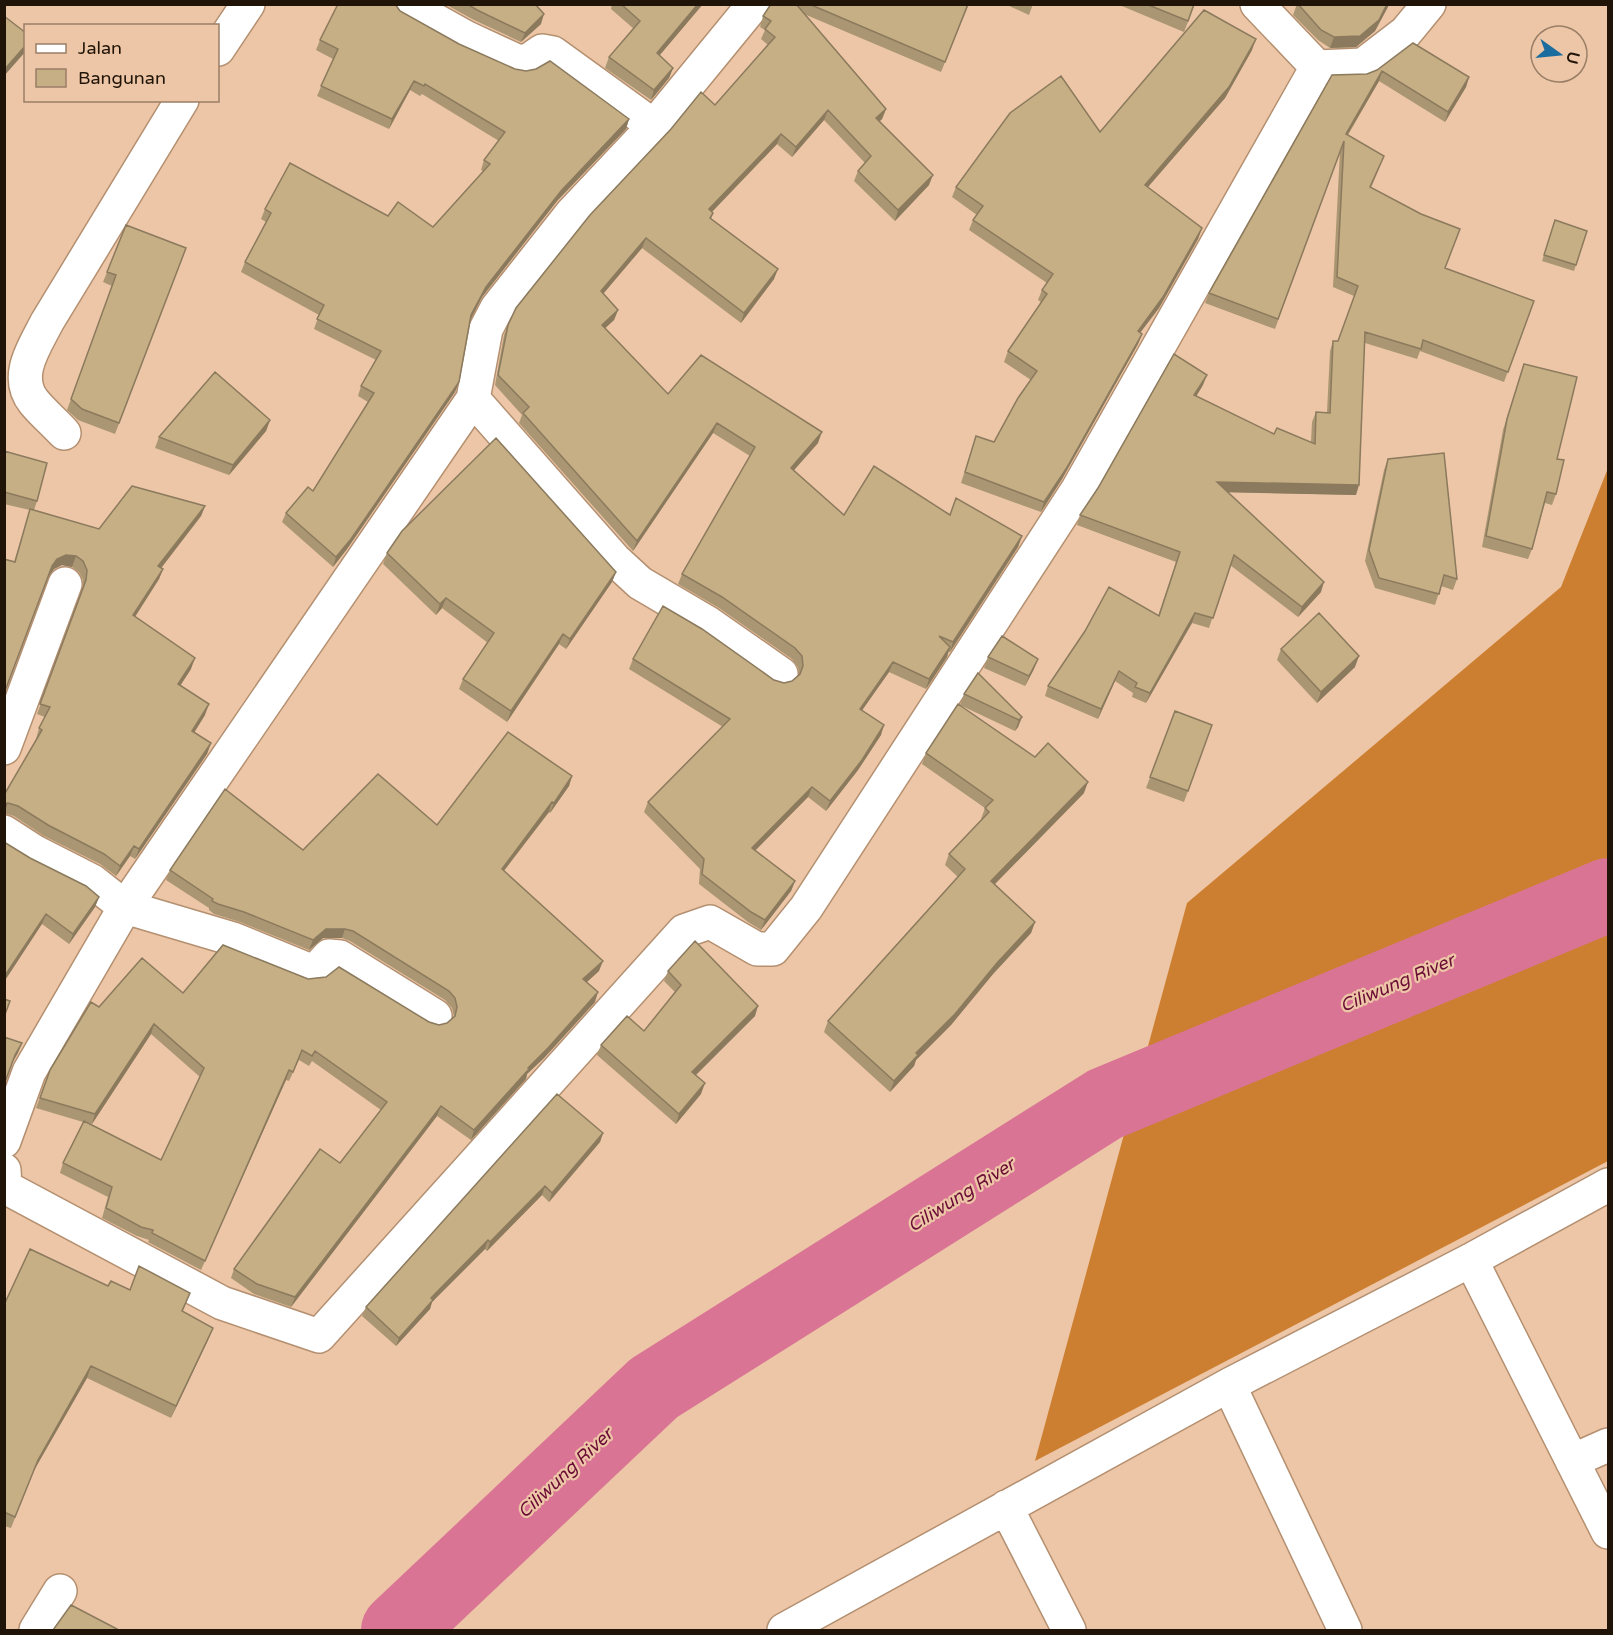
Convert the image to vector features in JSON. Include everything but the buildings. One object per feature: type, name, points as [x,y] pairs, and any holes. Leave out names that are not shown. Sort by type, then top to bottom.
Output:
[{"type":"street","points":[[219,48],[248,4]]},
{"type":"street","points":[[406,4],[465,37],[519,62],[529,60],[542,51],[553,53],[654,126]]},
{"type":"street","points":[[4,1141],[29,1072],[125,908],[473,399],[486,329],[497,308],[572,213],[654,126],[754,4]]},
{"type":"street","points":[[1257,4],[1317,67],[1363,65],[1406,32],[1430,4]]},
{"type":"street","points":[[4,1170],[5,1188],[222,1303],[319,1336],[684,931],[710,922],[757,949],[773,949],[806,908],[1078,489],[1317,67]]},
{"type":"street","points":[[64,433],[32,400],[24,377],[28,359],[47,322],[181,102]]},
{"type":"street","points":[[473,399],[614,559],[640,584],[708,623],[781,674]]},
{"type":"street","points":[[4,748],[65,584]]},
{"type":"street","points":[[4,832],[35,852],[92,881],[125,908],[233,939],[311,971],[317,969],[329,956],[340,957],[435,1016]]},
{"type":"street","points":[[787,1630],[1229,1385],[1471,1260],[1608,1185]]},
{"type":"street","points":[[1471,1260],[1608,1532]]},
{"type":"street","points":[[1229,1385],[1345,1630]]},
{"type":"street","points":[[1572,1461],[1608,1445]]},
{"type":"street","points":[[1006,1507],[1069,1630]]},
{"type":"street","points":[[36,1630],[60,1591]]},
{"type":"shaded area","points":[[1608,468],[1608,1161],[1035,1461],[1187,903],[1561,587]]},
{"type":"waterway","name":"Ciliwung River","points":[[398,1630],[654,1388],[1105,1104],[1608,895]]}]
